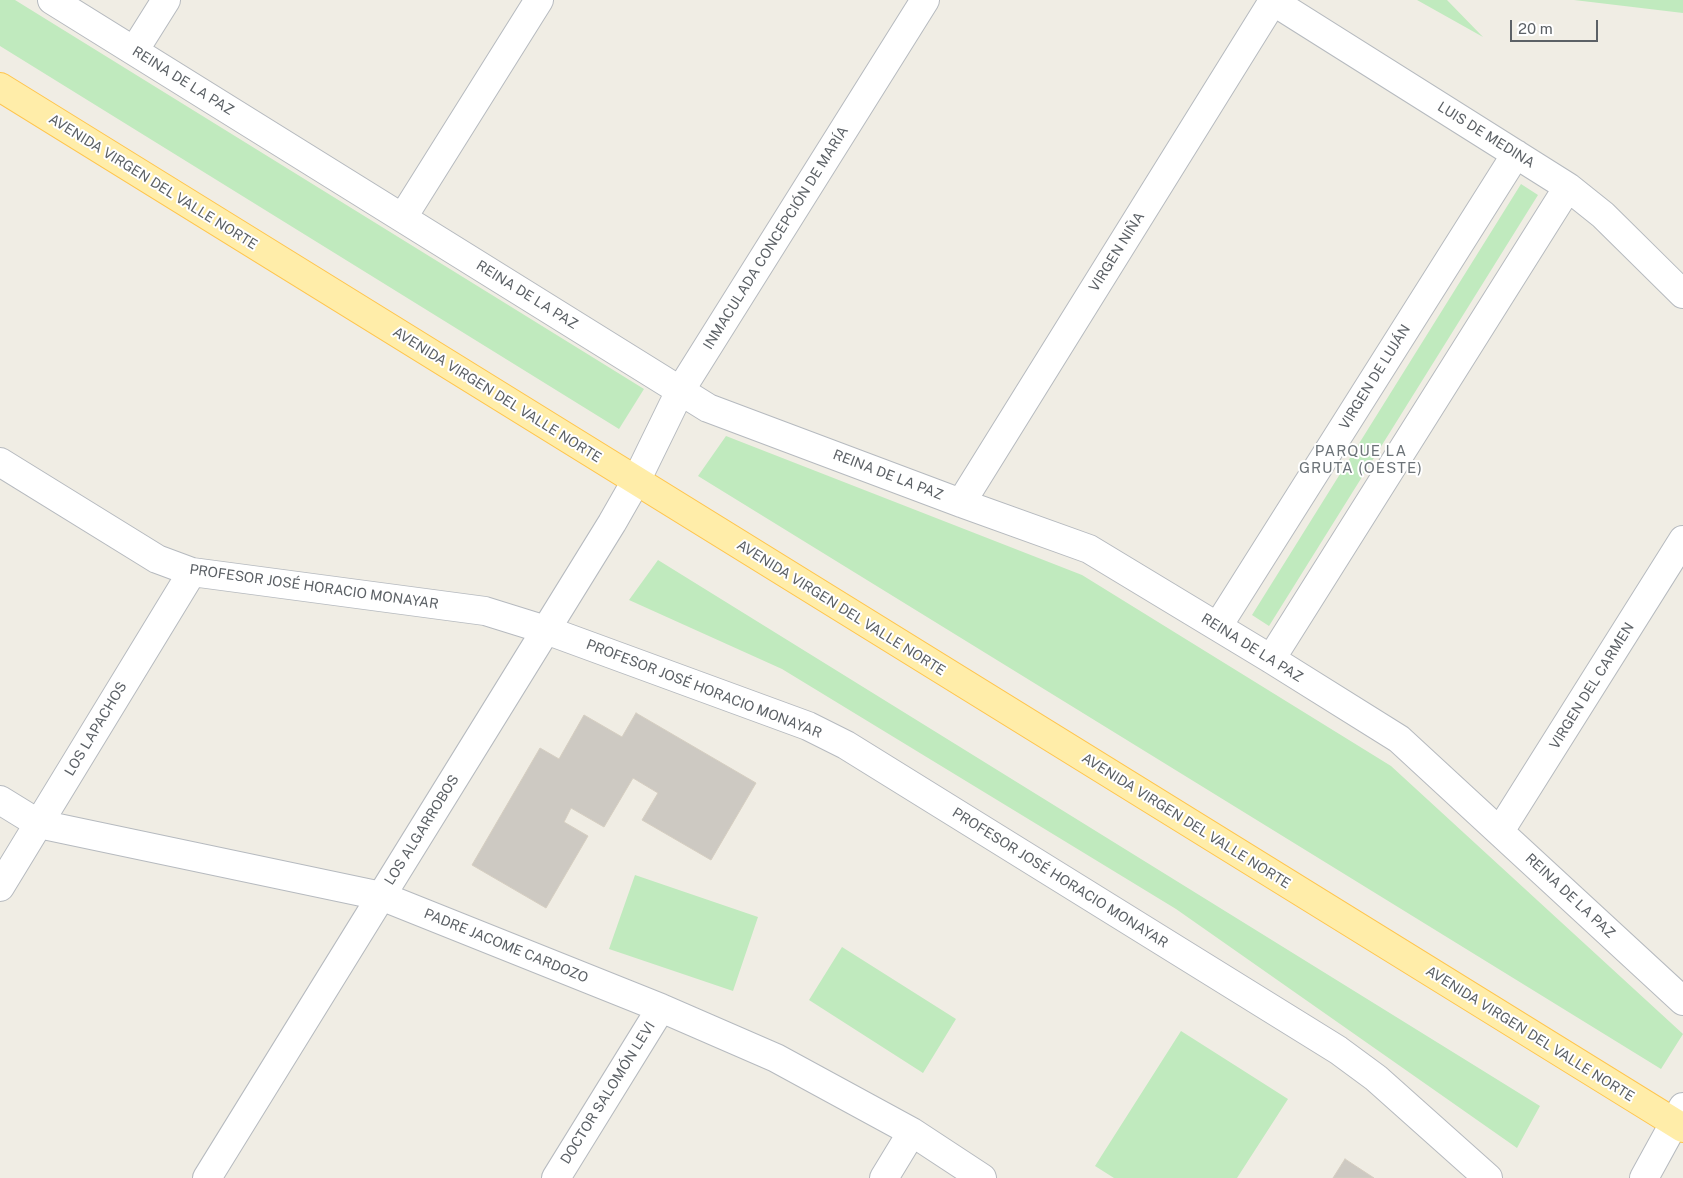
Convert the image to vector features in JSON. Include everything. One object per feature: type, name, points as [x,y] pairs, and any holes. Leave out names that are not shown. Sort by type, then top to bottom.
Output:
[{"type":"main road","name":"AVENIDA VIRGEN DEL VALLE NORTE","points":[[0,87],[636,481],[1680,1119]]},
{"type":"street","name":"REINA DE LA PAZ","points":[[52,0],[708,408],[1089,549],[1218,626],[1399,739],[1683,1001]]},
{"type":"street","points":[[134,51],[166,0]]},
{"type":"street","points":[[403,217],[538,0]]},
{"type":"street","name":"INMACULADA CONCEPCIÓN DE MARÍA","points":[[636,481],[680,391],[925,0]]},
{"type":"street","name":"LUIS DE MEDINA","points":[[1272,1],[1568,187],[1603,215],[1683,294]]},
{"type":"street","name":"VIRGEN NIÑA","points":[[962,503],[1272,1]]},
{"type":"street","name":"VIRGEN DE LUJÁN","points":[[1218,626],[1516,154]]},
{"type":"street","points":[[1271,659],[1568,187]]},
{"type":"street","name":"PROFESOR JOSÉ HORACIO MONAYAR","points":[[0,462],[157,559],[192,572],[484,611],[546,630],[808,726],[846,745],[1338,1050],[1376,1078],[1488,1178]]},
{"type":"street","name":"LOS ALGARROBOS","points":[[207,1178],[612,523],[636,481]]},
{"type":"street","name":"VIRGEN DEL CARMEN","points":[[1500,831],[1683,540]]},
{"type":"street","name":"LOS LAPACHOS","points":[[0,887],[192,572]]},
{"type":"street","name":"PADRE JACOME CARDOZO","points":[[0,800],[38,824],[381,896],[661,1008],[776,1058],[912,1132],[974,1176]]},
{"type":"street","name":"DOCTOR SALOMÓN LEVI","points":[[556,1178],[661,1008]]},
{"type":"street","points":[[1644,1178],[1680,1119]]},
{"type":"street","points":[[884,1178],[912,1132]]},
{"type":"green space","points":[[0,0],[15,0],[644,389],[619,429],[0,46]]},
{"type":"green space","points":[[1417,0],[1447,0],[1483,37]]},
{"type":"green space","points":[[1574,0],[1683,0],[1683,13]]},
{"type":"green space","points":[[1521,184],[1538,195],[1269,626],[1252,615]]},
{"type":"green space","points":[[726,436],[1082,575],[1391,766],[1683,1034],[1661,1069],[698,476]]},
{"type":"green space","points":[[658,560],[1540,1106],[1517,1148],[1176,909],[782,669],[629,600]]},
{"type":"green space","points":[[635,875],[758,917],[733,991],[609,949]]},
{"type":"green space","points":[[842,947],[956,1019],[923,1073],[809,1000]]},
{"type":"green space","points":[[1181,1031],[1288,1099],[1237,1178],[1114,1178],[1095,1166]]},
{"type":"building","points":[[636,713],[756,783],[711,860],[642,820],[658,793],[633,778],[604,827],[571,808],[564,822],[588,836],[546,908],[472,865],[540,748],[559,759],[584,715],[622,737]]},
{"type":"building","points":[[1345,1159],[1374,1178],[1333,1178]]},
{"type":"district","name":"PARQUE LA GRUTA (OESTE)","points":[[1361,460]]}]
